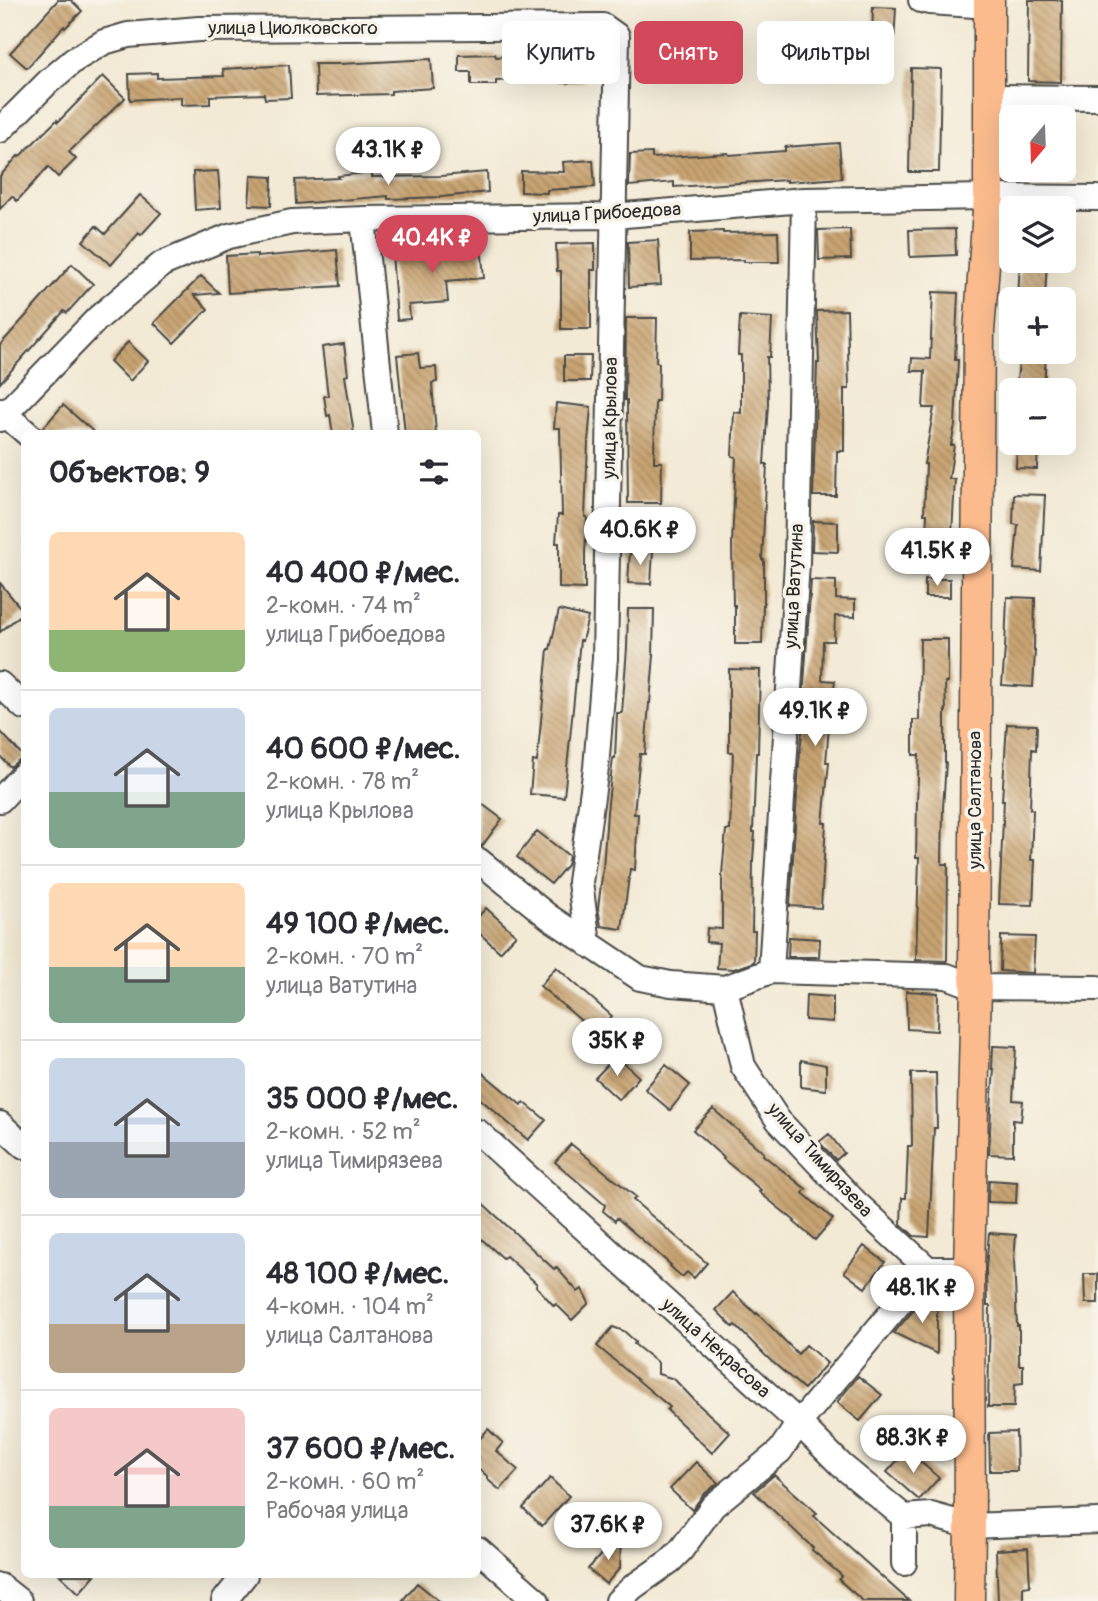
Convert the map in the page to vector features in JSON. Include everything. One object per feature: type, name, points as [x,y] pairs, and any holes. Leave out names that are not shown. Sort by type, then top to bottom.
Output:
[{"type":"main road","name":"улица Салтанова","points":[[968,1601],[969,1269],[976,987],[974,953],[979,332],[989,197],[989,3]]},
{"type":"street","points":[[921,0],[989,3]]},
{"type":"street","name":"улица Циолковского","points":[[0,130],[74,60],[104,42],[128,34],[198,29],[502,27]]},
{"type":"street","name":"улица Крылова","points":[[588,944],[580,882],[596,768],[605,658],[616,84]]},
{"type":"street","points":[[990,97],[1098,98]]},
{"type":"street","name":"улица Грибоедова","points":[[2,415],[97,319],[162,264],[229,236],[292,222],[613,216],[804,200],[1098,198]]},
{"type":"street","name":"улица Ватутина","points":[[771,971],[797,563],[804,200]]},
{"type":"street","points":[[363,219],[385,430]]},
{"type":"street","points":[[2,415],[23,430]]},
{"type":"street","points":[[0,684],[21,705]]},
{"type":"street","points":[[0,800],[21,777]]},
{"type":"street","points":[[481,862],[549,917],[640,978],[671,984],[726,988],[771,971],[947,976],[976,987],[1098,988]]},
{"type":"street","points":[[549,917],[580,882]]},
{"type":"street","name":"улица Тимирязева","points":[[726,988],[743,1066],[778,1120],[854,1201],[928,1269]]},
{"type":"street","points":[[0,1124],[21,1143]]},
{"type":"street","name":"улица Некрасова","points":[[481,1135],[799,1423],[841,1465],[904,1517]]},
{"type":"street","points":[[618,1601],[670,1561],[713,1506],[780,1451],[799,1423],[928,1269],[969,1269]]},
{"type":"street","points":[[904,1563],[904,1517],[931,1515],[970,1526],[1098,1521]]},
{"type":"street","points":[[481,1552],[537,1601]]},
{"type":"street","points":[[223,1601],[242,1578]]},
{"type":"street","points":[[0,1586],[19,1601]]},
{"type":"building","points":[[58,0],[71,0],[82,11],[65,28],[64,26],[27,68],[10,53]]},
{"type":"building","points":[[1029,0],[1062,0],[1061,82],[1028,81]]},
{"type":"building","points":[[873,7],[896,8],[894,42],[894,21],[873,21]]},
{"type":"building","points":[[495,54],[496,57],[502,57],[502,81],[496,81],[496,85],[471,85],[471,72],[459,72],[459,55]]},
{"type":"building","points":[[431,59],[433,88],[391,91],[391,94],[316,96],[315,64]]},
{"type":"building","points":[[289,65],[291,98],[265,99],[264,94],[210,96],[210,104],[181,105],[181,97],[130,100],[129,74],[157,73],[157,78],[224,76],[223,69]]},
{"type":"building","points":[[911,68],[941,69],[939,172],[909,172]]},
{"type":"building","points":[[103,76],[125,98],[69,152],[76,159],[58,177],[48,167],[17,201],[12,196],[0,209],[0,176]]},
{"type":"building","points":[[839,143],[842,178],[674,187],[674,182],[629,186],[630,154],[652,153],[652,158],[729,155]]},
{"type":"building","points":[[593,160],[595,187],[547,190],[547,193],[521,192],[521,171],[564,172],[563,162]]},
{"type":"building","points":[[218,171],[221,208],[195,210],[193,172]]},
{"type":"building","points":[[372,172],[372,177],[487,172],[488,192],[441,197],[388,199],[388,196],[296,204],[295,180],[339,178],[338,176]]},
{"type":"building","points":[[251,176],[272,177],[271,206],[249,205]]},
{"type":"building","points":[[140,195],[161,213],[111,265],[83,241],[96,226],[105,234]]},
{"type":"building","points":[[850,229],[851,259],[819,260],[818,230]]},
{"type":"building","points":[[955,229],[956,255],[910,257],[909,230]]},
{"type":"building","points":[[690,232],[778,232],[779,262],[690,261]]},
{"type":"building","points":[[658,240],[661,285],[629,287],[628,242]]},
{"type":"building","points":[[595,243],[595,270],[591,270],[591,329],[561,329],[561,271],[557,271],[556,244]]},
{"type":"building","points":[[481,244],[484,278],[446,281],[448,302],[409,305],[410,319],[397,320],[392,253]]},
{"type":"building","points":[[337,250],[340,286],[228,293],[226,256],[257,254],[257,257]]},
{"type":"building","points":[[72,264],[93,284],[67,313],[64,311],[0,383],[0,345]]},
{"type":"building","points":[[1019,273],[1046,273],[1046,287],[1019,287]]},
{"type":"building","points":[[201,276],[219,293],[194,295],[208,309],[174,343],[154,323]]},
{"type":"building","points":[[933,292],[958,293],[955,425],[949,479],[955,479],[951,552],[925,551],[927,514],[924,514],[924,464],[934,408],[923,408],[925,371],[911,371],[912,358],[930,359]]},
{"type":"building","points":[[847,310],[849,389],[844,389],[844,451],[837,451],[836,496],[813,496],[819,363],[817,311]]},
{"type":"building","points":[[740,316],[772,318],[770,357],[767,357],[762,644],[735,644],[732,544],[736,457],[732,456],[734,412],[741,413],[741,355],[738,355]]},
{"type":"building","points":[[626,318],[657,318],[656,362],[659,363],[654,462],[662,462],[661,503],[628,503]]},
{"type":"building","points":[[128,342],[148,361],[130,381],[110,361]]},
{"type":"building","points":[[344,344],[348,375],[345,376],[353,430],[332,430],[330,415],[327,416],[324,396],[328,396],[322,347]]},
{"type":"building","points":[[418,353],[420,368],[436,367],[437,382],[432,383],[436,430],[405,430],[397,355]]},
{"type":"building","points":[[564,356],[591,356],[590,381],[564,381]]},
{"type":"building","points":[[1019,364],[1045,364],[1045,378],[1017,378]]},
{"type":"building","points":[[556,403],[591,407],[585,517],[585,589],[559,588],[559,543],[556,543],[558,515],[562,515],[560,428],[554,428]]},
{"type":"building","points":[[63,405],[91,430],[42,430]]},
{"type":"building","points":[[1017,455],[1038,455],[1037,469],[1016,468]]},
{"type":"building","points":[[1014,494],[1045,495],[1041,571],[1014,569],[1018,525],[1013,524]]},
{"type":"building","points":[[813,521],[838,522],[838,552],[812,551]]},
{"type":"building","points":[[630,550],[653,551],[651,584],[628,583]]},
{"type":"building","points":[[925,579],[950,579],[950,597],[925,597]]},
{"type":"building","points":[[811,580],[836,581],[836,599],[855,600],[855,617],[835,616],[834,641],[823,641],[822,680],[835,681],[826,762],[829,762],[823,823],[826,823],[821,908],[790,906]]},
{"type":"building","points":[[0,583],[21,608],[21,614],[0,632]]},
{"type":"building","points":[[1007,597],[1035,598],[1033,687],[1002,685]]},
{"type":"building","points":[[628,609],[654,609],[654,655],[645,754],[640,754],[634,814],[638,814],[635,870],[630,869],[622,929],[601,926],[598,908],[615,758],[617,713],[622,713]]},
{"type":"building","points":[[559,610],[588,617],[582,641],[580,640],[564,797],[530,794],[533,761],[537,762],[548,649]]},
{"type":"building","points":[[920,639],[948,639],[942,864],[948,864],[947,961],[916,960],[919,755],[913,755],[913,720],[919,720]]},
{"type":"building","points":[[729,669],[760,670],[753,832],[754,962],[734,969],[717,968],[719,943],[706,942],[707,928],[722,929],[722,874],[726,830],[730,830],[733,752],[729,752]]},
{"type":"building","points":[[1007,724],[1037,725],[1036,750],[1032,749],[1030,809],[1033,810],[1031,860],[1035,860],[1033,905],[999,904]]},
{"type":"building","points":[[0,731],[21,754],[21,760],[10,767],[0,756]]},
{"type":"building","points":[[481,803],[502,819],[481,846]]},
{"type":"building","points":[[537,831],[569,856],[567,865],[551,884],[517,857]]},
{"type":"building","points":[[486,908],[516,935],[500,952],[481,935],[481,914]]},
{"type":"building","points":[[1001,936],[1035,937],[1033,973],[1000,971]]},
{"type":"building","points":[[789,937],[820,939],[819,957],[788,957]]},
{"type":"building","points":[[556,967],[612,1016],[597,1034],[540,986]]},
{"type":"building","points":[[906,991],[938,993],[937,1031],[907,1029]]},
{"type":"building","points":[[806,995],[833,997],[833,1022],[805,1020]]},
{"type":"building","points":[[993,1046],[1016,1047],[1013,1100],[1023,1101],[1021,1121],[1013,1120],[1013,1155],[989,1154]]},
{"type":"building","points":[[616,1056],[639,1077],[619,1100],[595,1078]]},
{"type":"building","points":[[801,1060],[826,1065],[826,1090],[801,1087]]},
{"type":"building","points":[[666,1065],[690,1085],[670,1110],[645,1089]]},
{"type":"building","points":[[481,1072],[521,1105],[524,1102],[546,1120],[528,1140],[481,1100]]},
{"type":"building","points":[[911,1073],[936,1073],[937,1128],[934,1128],[929,1237],[914,1236],[901,1224],[902,1198],[906,1198],[908,1146],[912,1146]]},
{"type":"building","points":[[713,1109],[764,1153],[763,1155],[806,1189],[803,1193],[833,1219],[815,1240],[693,1130]]},
{"type":"building","points":[[829,1134],[844,1153],[836,1160],[819,1142]]},
{"type":"building","points":[[571,1144],[636,1197],[633,1200],[707,1263],[694,1278],[687,1272],[682,1277],[617,1218],[615,1221],[603,1211],[605,1205],[555,1162]]},
{"type":"building","points":[[989,1180],[1017,1182],[1016,1203],[988,1202]]},
{"type":"building","points":[[481,1202],[554,1269],[556,1267],[578,1292],[582,1289],[589,1303],[572,1320],[556,1304],[554,1306],[537,1284],[506,1256],[503,1258],[481,1239]]},
{"type":"building","points":[[989,1233],[1016,1235],[1014,1260],[1017,1326],[1023,1383],[1015,1384],[1014,1407],[988,1407],[990,1306],[987,1306],[986,1269]]},
{"type":"building","points":[[864,1246],[885,1262],[865,1288],[844,1272]]},
{"type":"building","points":[[1084,1274],[1098,1274],[1098,1303],[1085,1303]]},
{"type":"building","points":[[733,1292],[798,1354],[806,1345],[827,1363],[804,1389],[716,1310]]},
{"type":"building","points":[[937,1297],[937,1354],[894,1333],[923,1299]]},
{"type":"building","points":[[613,1327],[624,1331],[636,1342],[634,1344],[658,1363],[658,1374],[674,1379],[730,1433],[712,1453],[667,1410],[670,1407],[597,1346]]},
{"type":"building","points":[[858,1376],[882,1395],[860,1421],[837,1402]]},
{"type":"building","points":[[488,1429],[503,1443],[496,1451],[518,1470],[500,1490],[481,1471],[481,1437]]},
{"type":"building","points":[[1016,1432],[1017,1471],[990,1471],[989,1433]]},
{"type":"building","points":[[907,1450],[939,1478],[919,1500],[887,1472]]},
{"type":"building","points":[[696,1462],[718,1483],[703,1495],[692,1510],[670,1489]]},
{"type":"building","points":[[774,1475],[817,1513],[814,1516],[909,1601],[863,1601],[839,1580],[842,1576],[754,1492]]},
{"type":"building","points":[[550,1478],[569,1496],[542,1526],[523,1508]]},
{"type":"building","points":[[621,1532],[620,1568],[606,1584],[588,1569]]},
{"type":"building","points":[[1028,1548],[1030,1586],[1023,1587],[1023,1601],[998,1601],[996,1550]]},
{"type":"building","points":[[63,1578],[92,1578],[79,1593]]},
{"type":"building","points":[[417,1583],[439,1601],[402,1601]]}]
